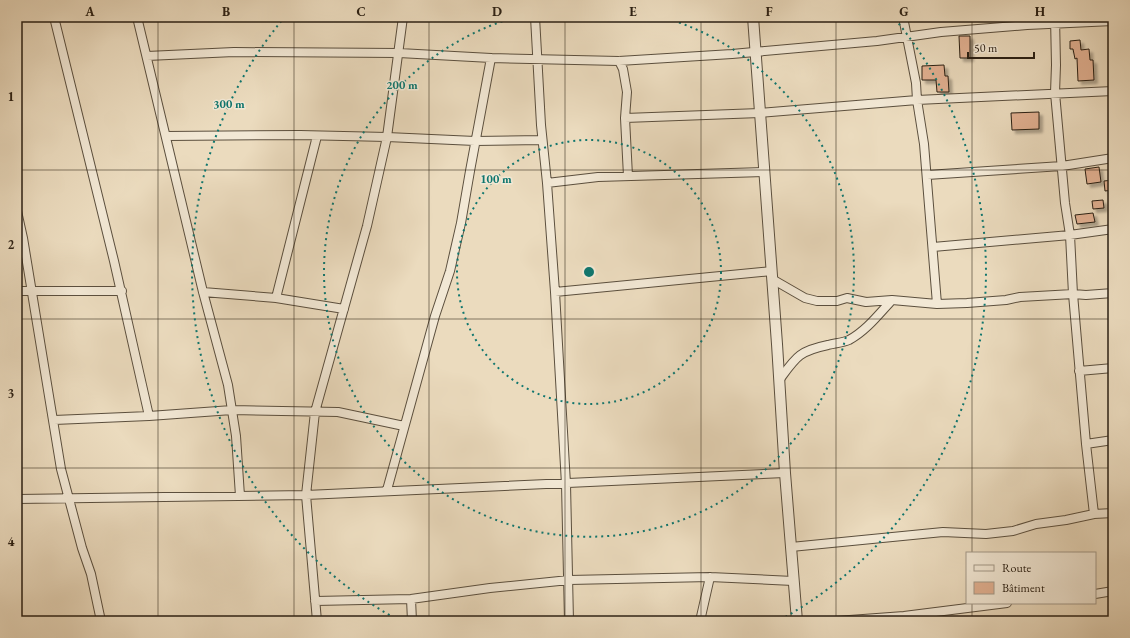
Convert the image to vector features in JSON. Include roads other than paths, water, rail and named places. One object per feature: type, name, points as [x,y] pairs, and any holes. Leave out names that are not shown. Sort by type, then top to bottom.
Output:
[{"type":"street","points":[[54,17],[122,291],[150,416]]},
{"type":"street","points":[[138,17],[203,292],[228,385],[236,436],[240,496]]},
{"type":"street","points":[[317,621],[314,601],[306,495],[315,412],[366,226],[387,137],[403,17]]},
{"type":"street","points":[[534,17],[542,140],[547,183],[555,292],[566,484],[569,621]]},
{"type":"street","points":[[753,17],[754,51],[780,379],[784,473],[797,621]]},
{"type":"street","points":[[903,17],[916,83],[917,100],[924,144],[937,304]]},
{"type":"street","points":[[147,56],[234,52],[399,53],[537,60],[619,61],[732,54],[877,41],[941,32],[1056,20],[1113,21]]},
{"type":"street","points":[[1056,20],[1055,93],[1065,203],[1070,235],[1079,371],[1094,514]]},
{"type":"street","points":[[387,490],[435,316],[450,271],[461,223],[491,58]]},
{"type":"street","points":[[619,61],[623,69],[627,92],[625,118],[628,176]]},
{"type":"street","points":[[625,118],[760,113],[917,100],[1113,91]]},
{"type":"street","points":[[166,136],[387,137],[475,141],[542,140]]},
{"type":"street","points":[[276,298],[317,136]]},
{"type":"street","points":[[927,175],[1062,166],[1113,158]]},
{"type":"street","points":[[547,183],[598,177],[764,172]]},
{"type":"street","points":[[17,211],[23,238],[61,469],[90,574],[101,621]]},
{"type":"street","points":[[933,247],[1070,235],[1113,229]]},
{"type":"street","points":[[555,292],[772,275],[805,298],[817,302],[837,301],[847,298],[866,302],[892,300],[937,304],[1006,300],[1020,297],[1073,294],[1086,296],[1113,293]]},
{"type":"street","points":[[17,291],[122,291]]},
{"type":"street","points":[[203,292],[276,298],[344,309]]},
{"type":"street","points":[[780,379],[795,358],[800,354],[812,348],[840,343],[850,339],[871,323],[892,300]]},
{"type":"street","points":[[1079,371],[1113,368]]},
{"type":"street","points":[[54,420],[150,416],[232,410],[338,412],[404,426]]},
{"type":"street","points":[[1086,444],[1113,440]]},
{"type":"street","points":[[17,499],[306,495],[387,490],[566,484],[784,473]]},
{"type":"street","points":[[791,547],[943,532],[977,535],[1000,533],[1013,531],[1036,524],[1094,514],[1113,513]]},
{"type":"street","points":[[314,601],[411,600],[490,588],[569,580],[710,578],[793,581]]},
{"type":"street","points":[[700,621],[710,578]]},
{"type":"street","points":[[1096,594],[1113,591]]},
{"type":"street","points":[[411,600],[412,621]]},
{"type":"street","points":[[836,621],[904,616],[999,604]]}]
